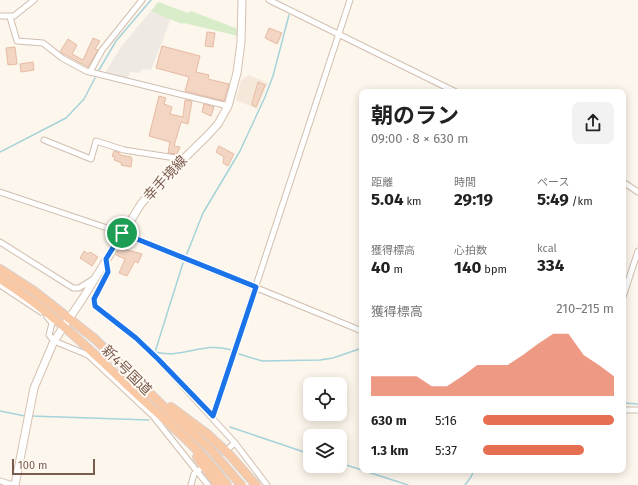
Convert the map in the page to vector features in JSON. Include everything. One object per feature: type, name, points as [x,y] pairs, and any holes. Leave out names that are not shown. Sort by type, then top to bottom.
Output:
[{"type":"highway","name":"新4号国道","points":[[0,269],[34,291],[70,318],[109,352],[211,450],[241,485]]},
{"type":"highway","name":"新4号国道","points":[[0,279],[34,302],[65,326],[198,450],[227,485]]},
{"type":"highway","points":[[149,392],[206,433],[228,453],[256,485]]},
{"type":"highway","points":[[160,414],[172,430],[194,453],[218,485]]},
{"type":"main road","name":"幸手境線","points":[[14,485],[38,375],[54,341],[96,277],[122,233],[152,190],[218,124],[228,106],[238,65],[241,42],[242,0]]},
{"type":"street","points":[[0,16],[10,17],[34,0]]},
{"type":"street","points":[[90,72],[102,50],[142,0]]},
{"type":"street","points":[[269,0],[450,89]]},
{"type":"street","points":[[213,416],[350,0]]},
{"type":"street","points":[[10,17],[17,41],[43,43],[62,58],[90,72],[228,106]]},
{"type":"street","points":[[44,140],[91,159],[96,141],[124,150],[182,159]]},
{"type":"street","points":[[626,184],[638,192]]},
{"type":"street","points":[[0,192],[122,233],[359,330]]},
{"type":"street","points":[[0,242],[73,288],[79,288],[96,277]]},
{"type":"street","points":[[626,288],[638,251]]},
{"type":"street","points":[[106,259],[108,272],[94,299],[95,306],[153,354],[213,416],[236,443],[267,485]]},
{"type":"street","points":[[0,285],[50,319],[52,323],[49,335],[54,341],[88,355],[153,416],[200,470],[208,485]]},
{"type":"street","points":[[626,410],[638,410]]},
{"type":"street","points":[[230,447],[236,443]]},
{"type":"street","points":[[191,485],[194,474],[200,470]]},
{"type":"street","points":[[0,481],[14,485]]},
{"type":"shaded area","points":[[151,11],[171,19],[151,70],[141,69],[140,73],[130,72],[128,78],[105,73],[120,48]]},
{"type":"shaded area","points":[[249,75],[268,83],[257,109],[236,100],[241,80]]},
{"type":"green space","points":[[158,2],[188,13],[191,11],[238,29],[238,36],[184,23],[182,24],[151,11]]},
{"type":"building","points":[[269,28],[282,33],[277,44],[265,38]]},
{"type":"building","points":[[207,32],[215,33],[213,47],[205,46]]},
{"type":"building","points":[[93,38],[100,41],[95,49],[98,50],[88,67],[60,52],[68,39],[77,45],[72,54],[83,60]]},
{"type":"building","points":[[162,46],[200,56],[196,72],[209,75],[208,79],[229,84],[224,101],[185,91],[189,77],[156,68]]},
{"type":"building","points":[[15,47],[17,64],[8,65],[6,48]]},
{"type":"building","points":[[33,62],[34,70],[21,72],[20,64]]},
{"type":"building","points":[[258,82],[265,85],[256,107],[252,105],[252,103]]},
{"type":"building","points":[[159,96],[166,98],[164,104],[172,107],[170,114],[183,117],[185,100],[192,101],[188,124],[181,122],[174,146],[180,147],[177,154],[168,153],[170,142],[149,136]]},
{"type":"building","points":[[204,104],[214,107],[211,116],[202,112]]},
{"type":"building","points":[[219,146],[234,154],[228,166],[223,163],[224,157],[216,152]]},
{"type":"building","points":[[114,151],[120,153],[120,155],[131,157],[131,167],[121,165],[122,163],[114,160],[115,157],[112,156]]},
{"type":"building","points":[[120,248],[142,254],[138,263],[135,261],[127,276],[119,273],[125,259],[116,255]]},
{"type":"building","points":[[84,251],[88,254],[90,252],[98,257],[92,266],[80,258]]},
{"type":"waterway","points":[[99,70],[116,41],[151,0]]},
{"type":"waterway","points":[[186,256],[203,213],[240,151],[265,97],[273,76],[289,15]]},
{"type":"waterway","points":[[0,152],[66,118],[84,99],[95,78]]},
{"type":"waterway","points":[[183,263],[155,352],[165,354],[212,348],[232,350]]},
{"type":"waterway","points":[[239,354],[262,361],[320,360],[333,358],[359,349]]},
{"type":"waterway","points":[[626,403],[638,404]]},
{"type":"waterway","points":[[0,411],[25,416]]},
{"type":"waterway","points":[[31,416],[149,420]]},
{"type":"waterway","points":[[230,427],[303,452]]},
{"type":"waterway","points":[[347,465],[359,469]]},
{"type":"waterway","points":[[371,473],[408,485]]},
{"type":"waterway","points":[[465,485],[473,473]]},
{"type":"tunnel","points":[[207,464],[227,449]]},
{"type":"route","points":[[122,233],[256,287],[213,416],[136,338],[95,306],[95,295],[108,272],[106,259],[122,233]]}]
